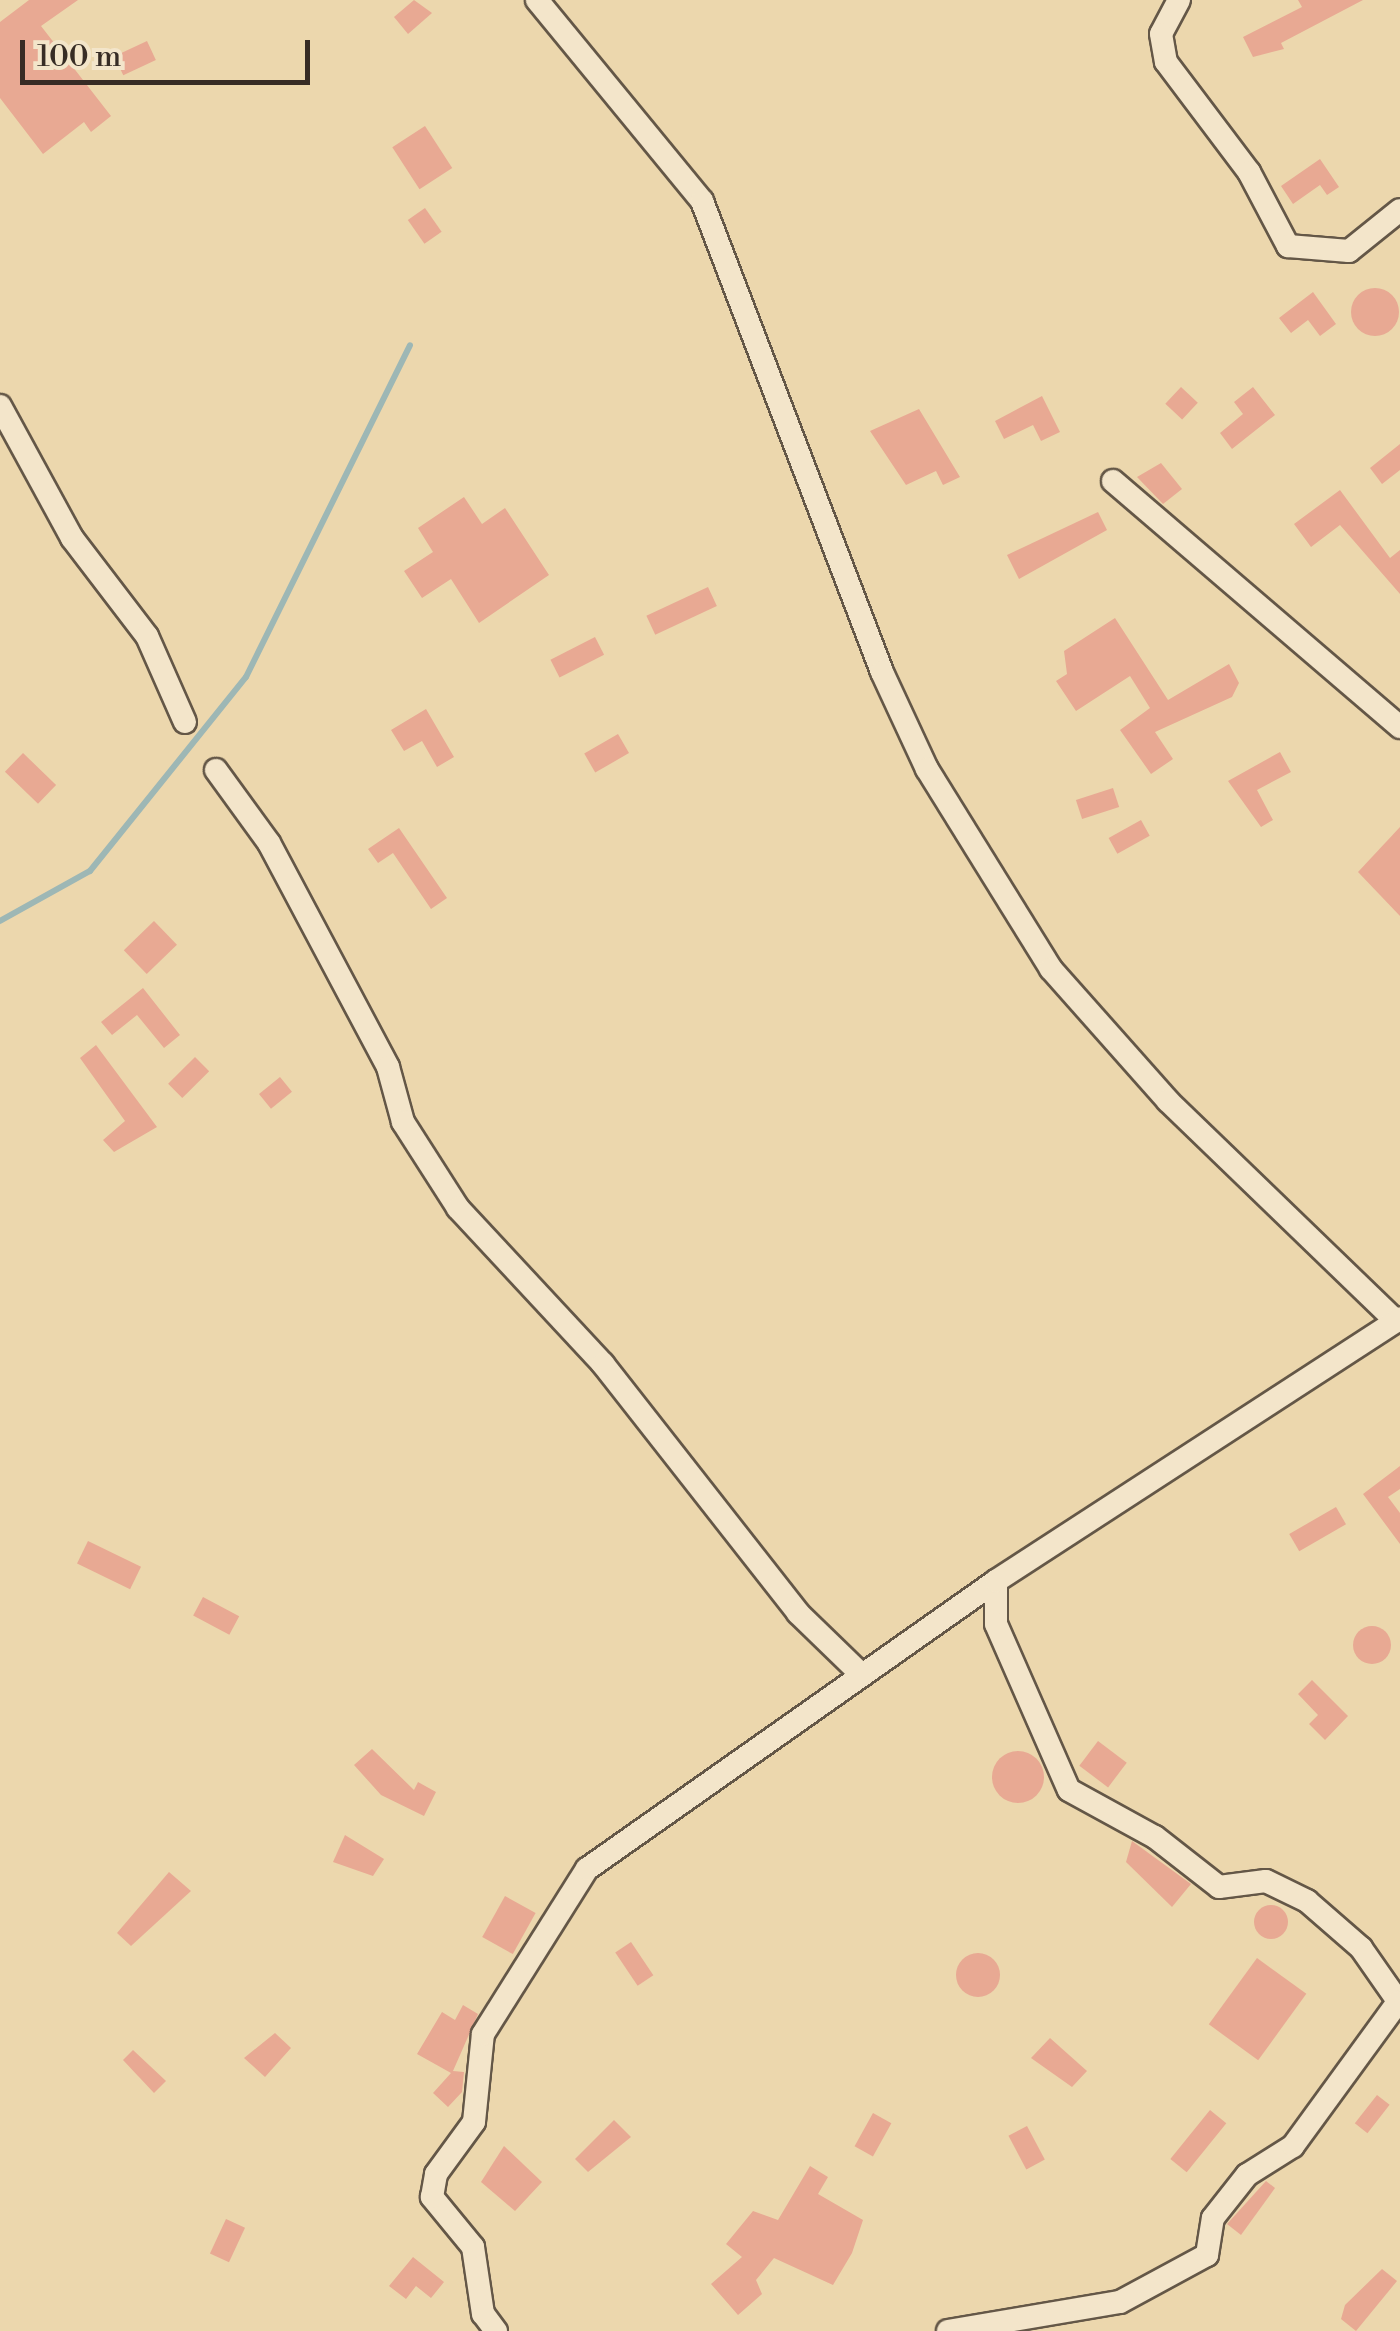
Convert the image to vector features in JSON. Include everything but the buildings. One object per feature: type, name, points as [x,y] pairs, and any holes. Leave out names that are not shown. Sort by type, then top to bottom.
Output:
[{"type":"street","points":[[496,2331],[483,2314],[474,2247],[432,2197],[436,2174],[474,2122],[483,2034],[587,1869],[996,1581],[1398,1320],[1168,1100],[1051,968],[927,769],[882,672],[702,201],[537,0]]},
{"type":"street","points":[[1180,0],[1161,34],[1166,62],[1249,172],[1288,246],[1348,250],[1400,210]]},
{"type":"street","points":[[0,406],[72,538],[147,636],[185,722]]},
{"type":"street","points":[[1113,481],[1400,728]]},
{"type":"street","points":[[216,770],[270,844],[371,1032],[404,1122],[458,1208],[603,1364],[798,1613],[862,1674]]},
{"type":"street","points":[[948,2331],[1120,2302],[1207,2255],[1213,2218],[1247,2174],[1293,2146],[1399,2003],[1361,1948],[1307,1901],[1266,1880],[1219,1887],[1156,1837],[1069,1790],[996,1624],[996,1581]]},
{"type":"waterway","points":[[0,921],[90,871],[246,677],[410,345]]}]
